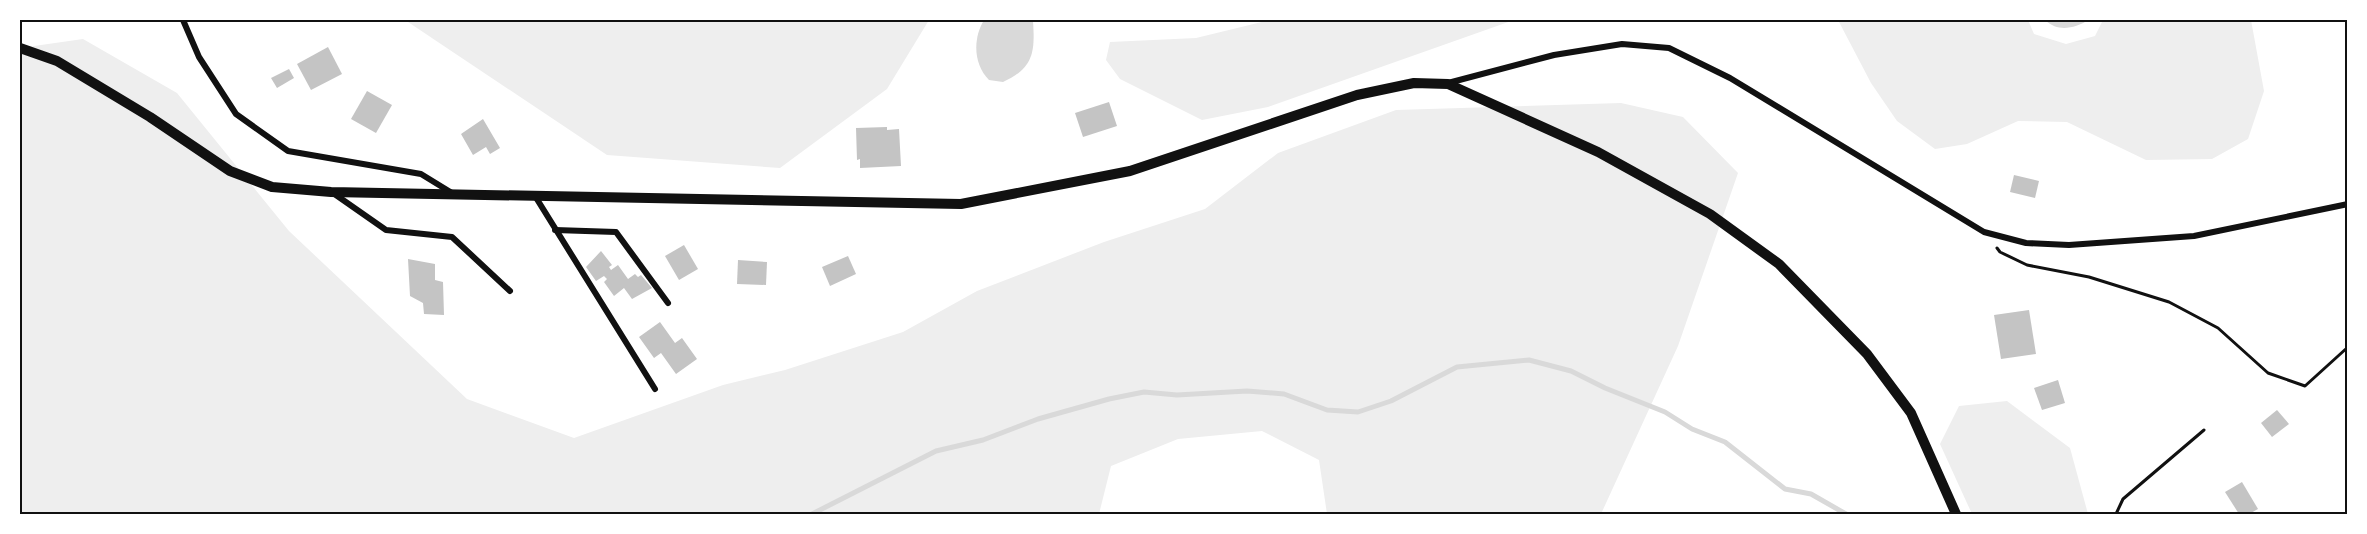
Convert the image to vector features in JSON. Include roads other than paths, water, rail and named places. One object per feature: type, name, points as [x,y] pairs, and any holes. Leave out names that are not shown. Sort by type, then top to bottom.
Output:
[{"type":"street","points":[[183,20],[199,57],[236,114],[288,151],[420,174],[455,195]]},
{"type":"street","points":[[20,48],[57,61],[150,117],[230,171],[272,187],[332,192],[962,204],[1130,171],[1357,95],[1414,83],[1448,84],[1554,55],[1622,44],[1670,48],[1730,78],[1984,232],[2026,243],[2069,245],[2193,236],[2348,204]]},
{"type":"street","points":[[1448,84],[1609,158],[1710,214],[1779,264],[1867,354],[1911,413],[1956,514]]},
{"type":"street","points":[[332,192],[386,230],[452,237],[510,291]]},
{"type":"street","points":[[535,196],[655,389]]},
{"type":"street","points":[[555,230],[616,232],[668,303]]},
{"type":"waterway","points":[[812,514],[936,451],[983,440],[1038,419],[1109,399],[1144,392],[1177,395],[1247,391],[1284,394],[1327,410],[1358,412],[1391,401],[1457,367],[1529,360],[1571,371],[1605,388],[1665,412],[1692,429],[1725,442],[1785,489],[1811,494],[1846,514]]}]
